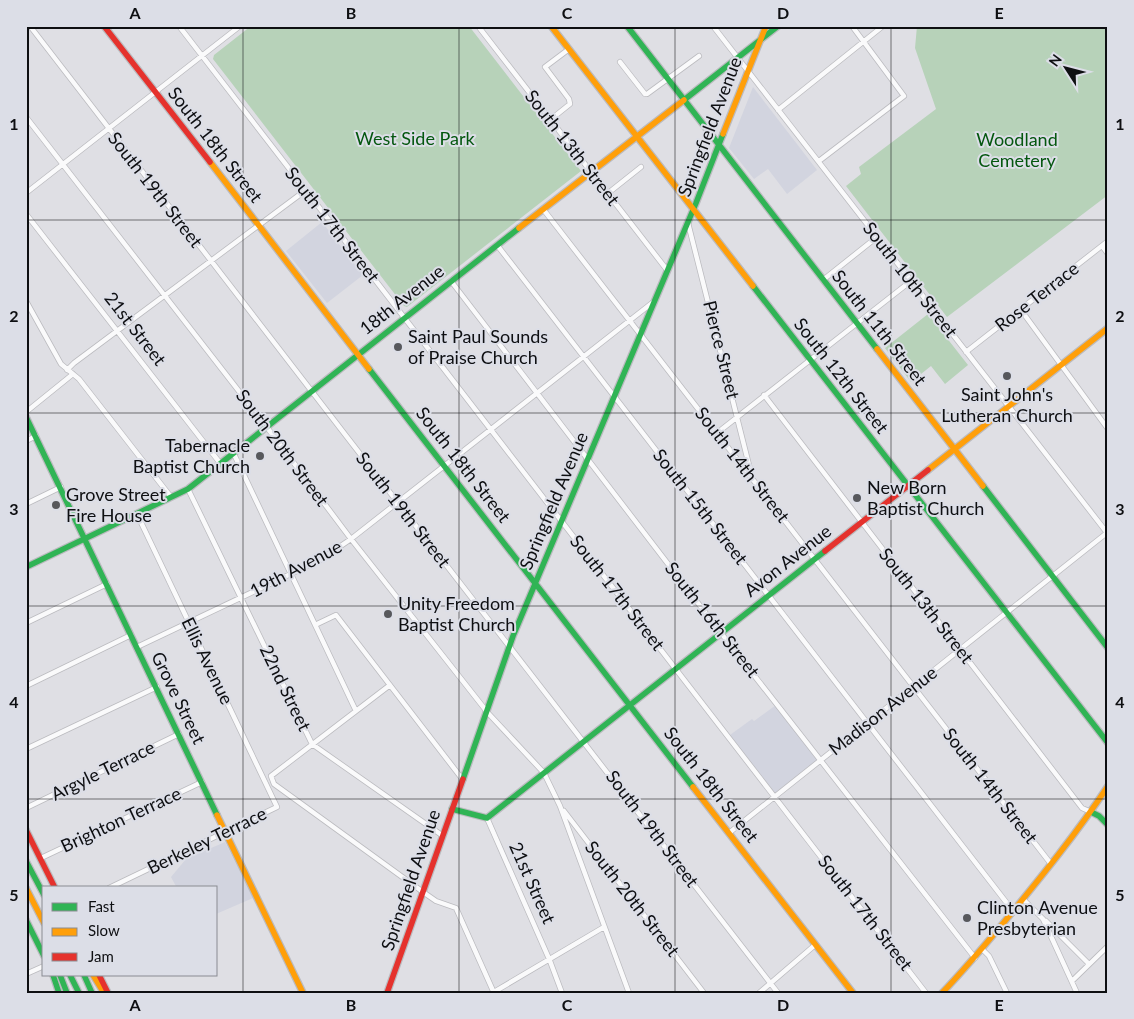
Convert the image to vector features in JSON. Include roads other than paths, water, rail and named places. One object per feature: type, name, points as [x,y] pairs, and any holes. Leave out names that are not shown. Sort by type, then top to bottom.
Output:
[{"type":"main road","name":"South 18th Street","points":[[104,26],[853,993]]},
{"type":"main road","name":"South 12th Street","points":[[551,26],[1108,743]]},
{"type":"main road","name":"South 11th Street","points":[[627,26],[1108,648]]},
{"type":"main road","name":"Springfield Avenue","points":[[389,991],[509,647],[688,222],[766,26]]},
{"type":"main road","name":"18th Avenue","points":[[26,567],[188,489],[310,391],[778,26]]},
{"type":"main road","name":"Avon Avenue","points":[[487,818],[1108,328]]},
{"type":"main road","name":"Grove Street","points":[[26,417],[303,993]]},
{"type":"main road","points":[[942,993],[975,958],[1023,899],[1091,812],[1108,786]]},
{"type":"main road","points":[[452,809],[487,818]]},
{"type":"main road","points":[[1091,812],[1099,816],[1108,825]]},
{"type":"main road","points":[[26,830],[54,886]]},
{"type":"main road","points":[[26,861],[42,889]]},
{"type":"main road","points":[[26,888],[42,919]]},
{"type":"main road","points":[[35,905],[42,924]]},
{"type":"main road","points":[[26,920],[42,952]]},
{"type":"main road","points":[[53,976],[59,993]]},
{"type":"main road","points":[[60,976],[67,993]]},
{"type":"main road","points":[[70,976],[79,993]]},
{"type":"main road","points":[[84,976],[92,993]]},
{"type":"main road","points":[[94,976],[104,993]]},
{"type":"main road","points":[[100,976],[108,993]]},
{"type":"street","name":"South 19th Street","points":[[30,26],[310,391],[584,741],[778,993]]},
{"type":"street","name":"South 17th Street","points":[[179,26],[926,993]]},
{"type":"street","points":[[26,193],[240,26]]},
{"type":"street","name":"South 13th Street","points":[[478,26],[667,270]]},
{"type":"street","name":"South 10th Street","points":[[713,26],[1107,533]]},
{"type":"street","points":[[818,161],[904,96],[852,26]]},
{"type":"street","points":[[778,110],[883,26]]},
{"type":"street","points":[[550,120],[570,104],[570,99],[545,67],[569,49]]},
{"type":"street","points":[[620,62],[645,94],[652,91],[699,56]]},
{"type":"street","name":"South 20th Street","points":[[26,117],[486,712],[544,773],[560,806],[704,993]]},
{"type":"street","points":[[607,194],[642,167]]},
{"type":"street","points":[[67,370],[117,330],[306,190]]},
{"type":"street","name":"South 14th Street","points":[[544,209],[1051,864]]},
{"type":"street","name":"21st Street","points":[[26,214],[220,463]]},
{"type":"street","name":"Pierce Street","points":[[688,222],[753,479]]},
{"type":"street","points":[[823,280],[877,237]]},
{"type":"street","name":"Rose Terrace","points":[[966,352],[1108,241]]},
{"type":"street","name":"South 15th Street","points":[[497,245],[1013,911]]},
{"type":"street","points":[[1102,246],[1108,254]]},
{"type":"street","name":"South 16th Street","points":[[451,281],[721,633],[975,958]]},
{"type":"street","points":[[717,433],[911,281]]},
{"type":"street","points":[[26,302],[61,364],[79,379],[171,497]]},
{"type":"street","name":"19th Avenue","points":[[137,647],[320,560],[351,539],[654,302]]},
{"type":"street","points":[[1021,310],[1108,429]]},
{"type":"street","points":[[26,412],[73,374]]},
{"type":"street","name":"South 13th Street","points":[[764,395],[1082,808],[1091,812]]},
{"type":"street","points":[[26,441],[36,436]]},
{"type":"street","points":[[233,452],[356,711]]},
{"type":"street","points":[[26,504],[61,487]]},
{"type":"street","name":"22nd Street","points":[[188,489],[312,744],[443,836]]},
{"type":"street","name":"Ellis Avenue","points":[[137,514],[277,807]]},
{"type":"street","name":"Madison Avenue","points":[[729,833],[1107,533]]},
{"type":"street","points":[[26,623],[107,584]]},
{"type":"street","points":[[316,625],[336,615],[463,780]]},
{"type":"street","points":[[26,686],[131,634]]},
{"type":"street","points":[[390,685],[271,776],[274,784],[436,901],[456,908],[494,992],[604,928]]},
{"type":"street","points":[[26,749],[157,687]]},
{"type":"street","name":"Argyle Terrace","points":[[26,808],[179,734]]},
{"type":"street","name":"Brighton Terrace","points":[[40,858],[202,782]]},
{"type":"street","points":[[560,806],[629,993]]},
{"type":"street","name":"Berkeley Terrace","points":[[113,886],[277,807]]},
{"type":"street","name":"21st Street","points":[[487,818],[550,961],[562,993]]},
{"type":"street","points":[[1023,899],[1089,964]]},
{"type":"street","points":[[1043,919],[1077,993]]},
{"type":"street","points":[[759,993],[815,945]]},
{"type":"street","points":[[1072,981],[1108,946]]},
{"type":"street","points":[[982,949],[989,956],[1007,993]]},
{"type":"street","points":[[26,974],[42,967]]},
{"type":"place","name":"Saint Paul Sounds of Praise Church","points":[[398,347]]},
{"type":"place","name":"Saint John's Lutheran Church","points":[[1007,376]]},
{"type":"place","name":"Tabernacle Baptist Church","points":[[260,456]]},
{"type":"place","name":"New Born Baptist Church","points":[[857,498]]},
{"type":"place","name":"Grove Street Fire House","points":[[56,505]]},
{"type":"place","name":"Unity Freedom Baptist Church","points":[[388,614]]},
{"type":"place","name":"Clinton Avenue Presbyterian","points":[[967,918]]},
{"type":"park label","name":"West Side Park","points":[[415,139]]},
{"type":"park label","name":"Woodland Cemetery","points":[[1017,150]]}]
